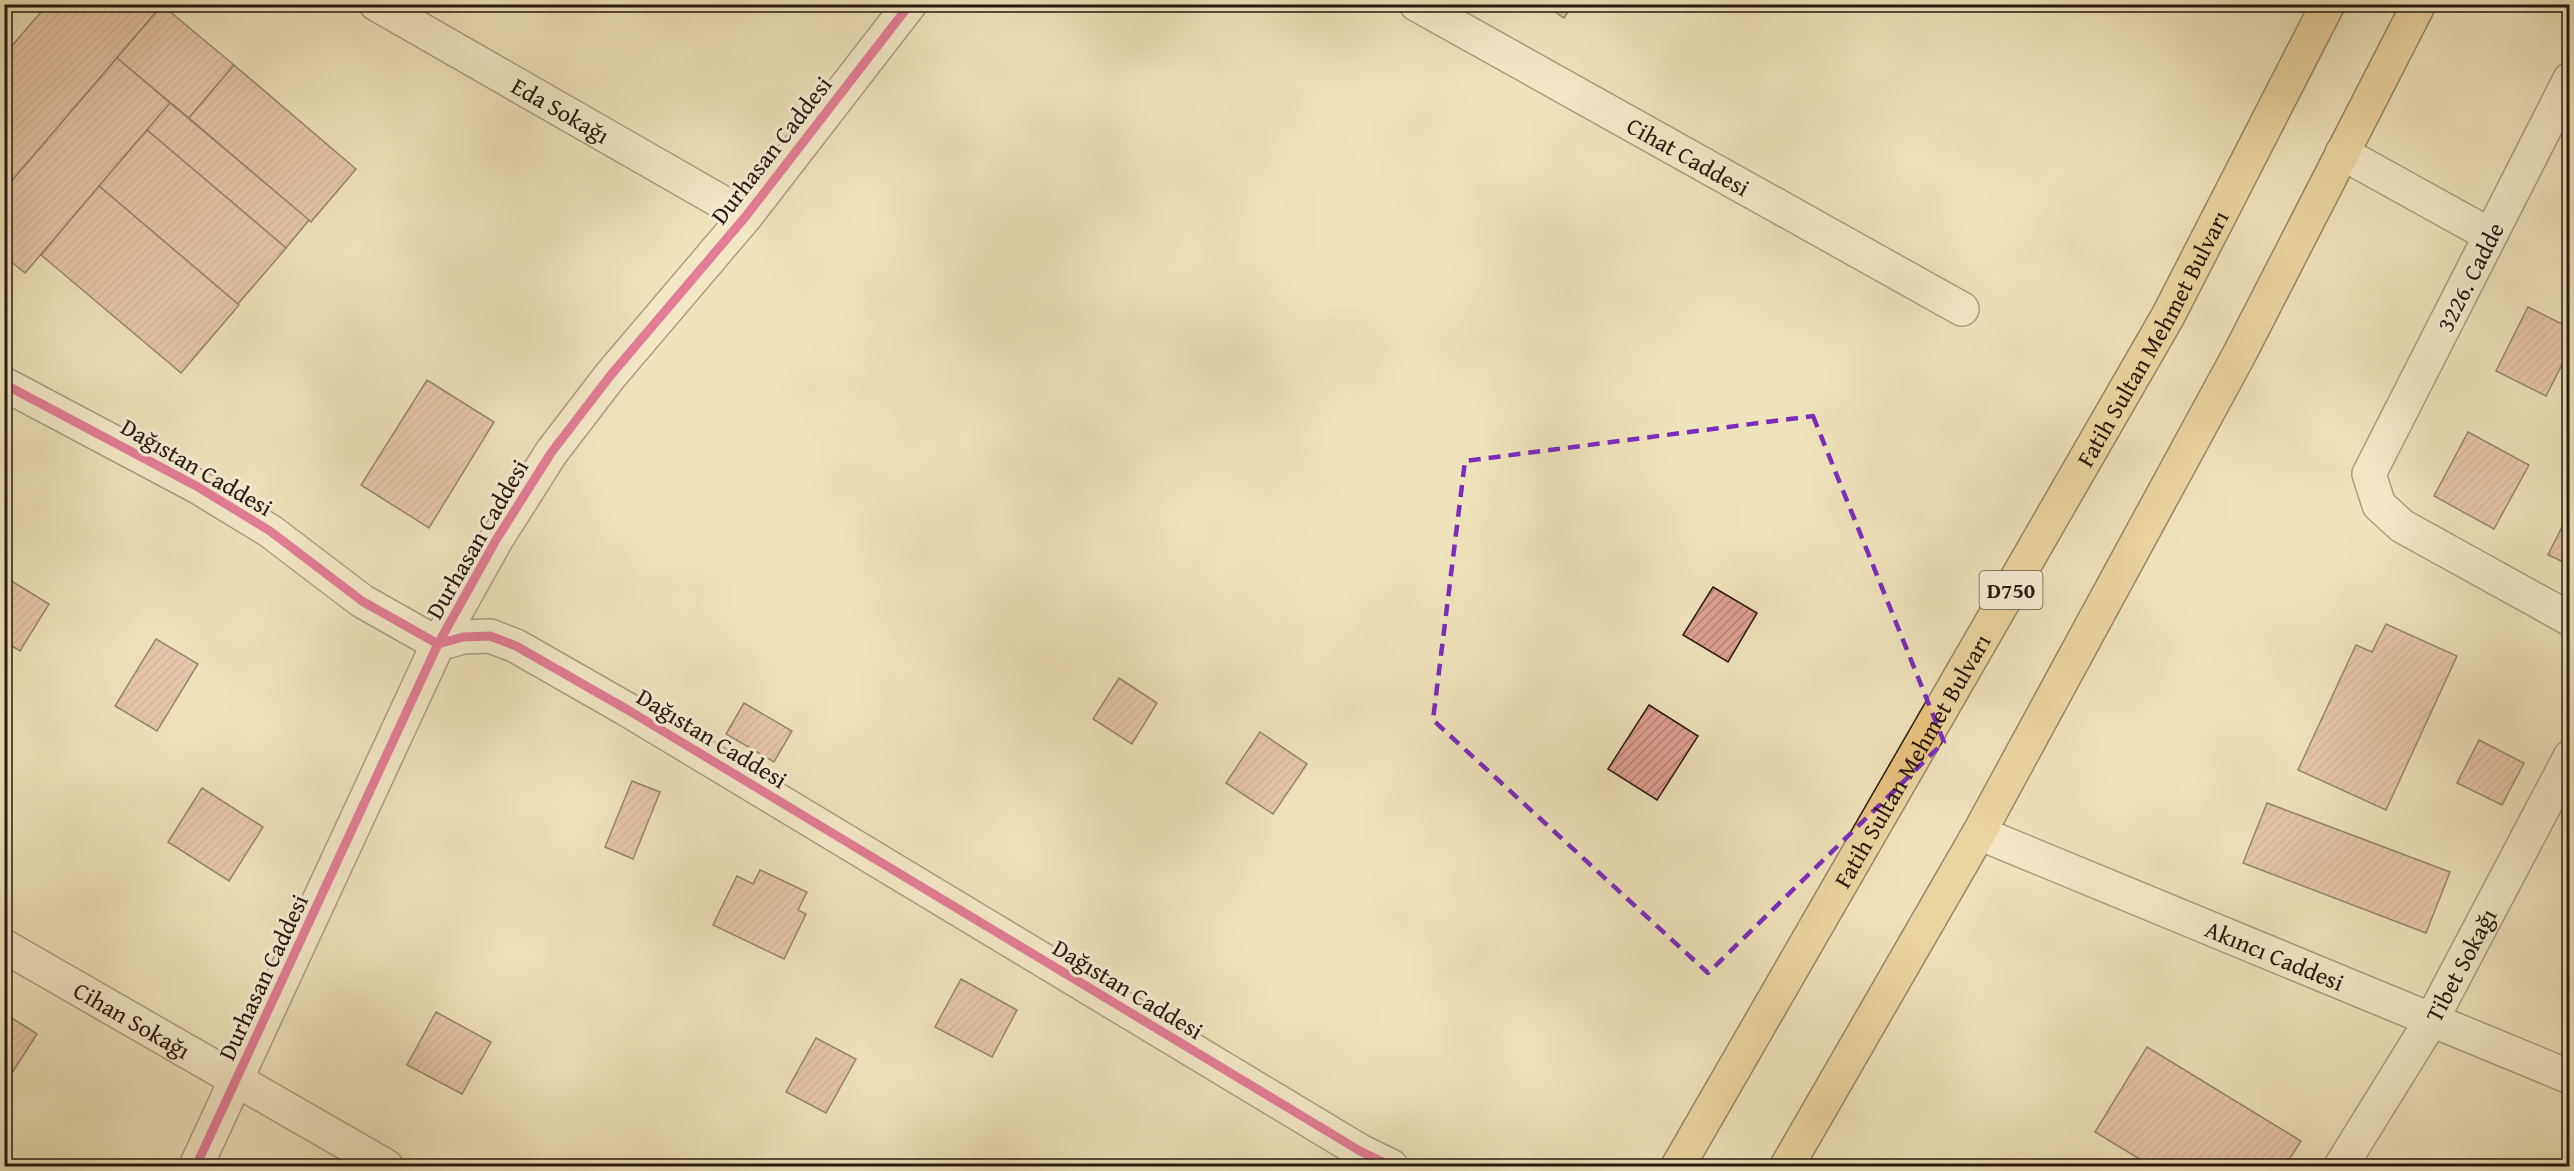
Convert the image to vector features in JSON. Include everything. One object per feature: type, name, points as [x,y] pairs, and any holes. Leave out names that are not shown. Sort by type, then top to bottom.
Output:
[{"type":"highway","name":"Fatih Sultan Mehmet Bulvarı","points":[[1678,1167],[2163,327],[2328,4]]},
{"type":"highway","points":[[1788,1167],[1979,833],[2240,353],[2419,4]]},
{"type":"street","name":"Eda Sokağı","points":[[376,4],[746,216]]},
{"type":"street","name":"Durhasan Caddesi","points":[[196,1167],[438,644],[496,540],[551,453],[610,376],[746,216],[910,4]]},
{"type":"street","name":"Cihat Caddesi","points":[[1416,4],[1962,309]]},
{"type":"street","name":"3226. Cadde","points":[[2570,79],[2370,474],[2379,504],[2402,526],[2570,619]]},
{"type":"street","points":[[2342,153],[2490,235]]},
{"type":"street","name":"Dağıstan Caddesi","points":[[4,384],[198,487],[270,531],[362,601],[438,644],[464,637],[490,636],[516,646],[638,716],[1360,1151],[1391,1167]]},
{"type":"street","name":"Tibet Sokağı","points":[[2341,1167],[2432,1019],[2570,757]]},
{"type":"street","name":"Akıncı Caddesi","points":[[1979,833],[2570,1077]]},
{"type":"street","name":"Cihan Sokağı","points":[[4,946],[386,1167]]},
{"type":"highlighted area","points":[[1813,416],[1944,742],[1708,973],[1433,720],[1465,461]]},
{"type":"building","points":[[48,4],[162,5],[4,190],[4,55]]},
{"type":"building","points":[[1543,4],[1573,4],[1564,18]]},
{"type":"building","points":[[162,5],[234,65],[189,118],[117,58]]},
{"type":"building","points":[[117,58],[170,103],[25,273],[4,256],[4,190]]},
{"type":"building","points":[[234,65],[356,169],[311,222],[189,118]]},
{"type":"building","points":[[170,103],[309,220],[286,248],[147,130]]},
{"type":"building","points":[[147,130],[286,248],[238,304],[99,186]]},
{"type":"building","points":[[99,186],[239,305],[181,373],[41,255]]},
{"type":"building","points":[[2528,307],[2570,328],[2570,349],[2546,396],[2496,371]]},
{"type":"building","points":[[427,380],[494,422],[429,528],[361,485]]},
{"type":"building","points":[[2468,432],[2529,465],[2494,529],[2434,496]]},
{"type":"building","points":[[2570,511],[2570,565],[2548,555]]},
{"type":"building","points":[[5,577],[49,604],[20,651],[4,641]]},
{"type":"building","points":[[1713,587],[1757,613],[1728,662],[1683,635]]},
{"type":"building","points":[[2386,624],[2457,656],[2386,810],[2298,770],[2356,645],[2372,652]]},
{"type":"building","points":[[156,639],[198,664],[157,731],[115,706]]},
{"type":"building","points":[[1119,678],[1157,703],[1132,744],[1093,719]]},
{"type":"building","points":[[744,703],[792,731],[774,762],[726,734]]},
{"type":"building","points":[[1649,705],[1698,736],[1657,800],[1608,769]]},
{"type":"building","points":[[1260,732],[1307,764],[1273,814],[1226,783]]},
{"type":"building","points":[[2479,740],[2524,763],[2502,805],[2457,783]]},
{"type":"building","points":[[632,781],[660,792],[633,859],[605,847]]},
{"type":"building","points":[[202,788],[263,827],[229,881],[168,842]]},
{"type":"building","points":[[2267,803],[2450,872],[2426,933],[2243,863]]},
{"type":"building","points":[[760,870],[807,892],[798,910],[806,914],[784,959],[713,925],[737,876],[753,884]]},
{"type":"building","points":[[961,979],[1017,1010],[992,1057],[935,1027]]},
{"type":"building","points":[[436,1012],[491,1042],[462,1094],[407,1065]]},
{"type":"building","points":[[4,1013],[37,1034],[5,1084],[4,1084]]},
{"type":"building","points":[[816,1038],[856,1059],[826,1113],[786,1092]]},
{"type":"building","points":[[2147,1047],[2301,1141],[2285,1166],[2151,1166],[2095,1132]]},
{"type":"cycle path","points":[[196,1166],[438,644],[496,540],[551,453],[610,376],[746,216],[910,4]]},
{"type":"cycle path","points":[[4,384],[198,487],[270,531],[362,601],[438,644],[463,637],[490,636],[516,646],[628,710],[1360,1151],[1391,1166]]}]
